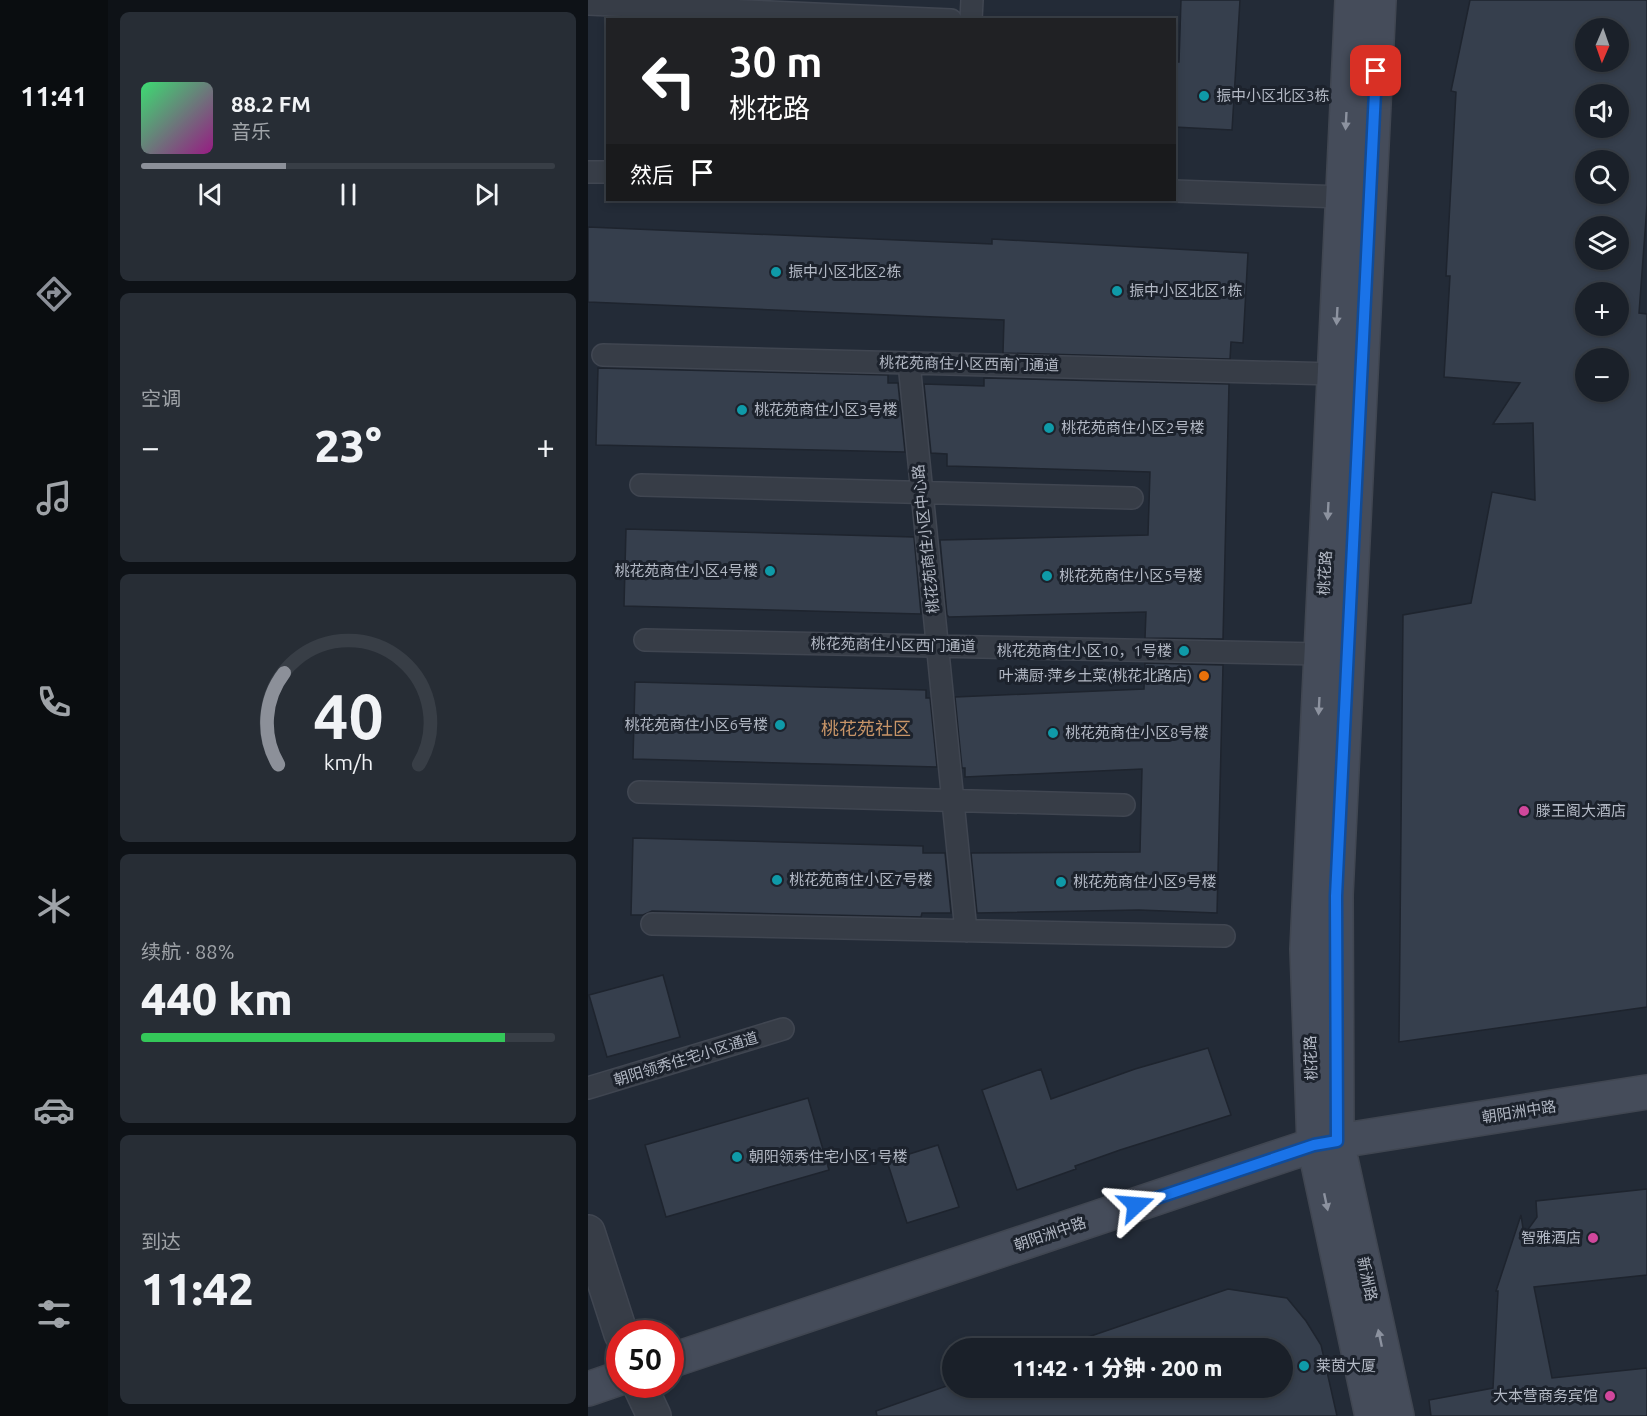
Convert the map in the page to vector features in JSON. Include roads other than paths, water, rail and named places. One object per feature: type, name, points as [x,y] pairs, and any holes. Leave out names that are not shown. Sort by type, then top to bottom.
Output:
[{"type":"main road","name":"桃花路","points":[[1325,1143],[1307,949],[1352,0]]},
{"type":"main road","name":"桃花路","points":[[1325,1143],[1379,0]]},
{"type":"main road","name":"朝阳洲中路","points":[[684,1356],[1325,1143],[1647,1092]]},
{"type":"main road","name":"新洲路","points":[[1325,1143],[1372,1416]]},
{"type":"main road","name":"新洲路","points":[[1325,1143],[1397,1416]]},
{"type":"main road","points":[[588,1389],[606,1383]]},
{"type":"street","points":[[588,1232],[616,1320]]},
{"type":"street","points":[[646,1398],[654,1416]]},
{"type":"lane","points":[[971,18],[972,0]]},
{"type":"lane","points":[[588,4],[832,11],[925,18]]},
{"type":"lane","points":[[588,172],[606,172]]},
{"type":"lane","points":[[1176,191],[1343,197]]},
{"type":"lane","name":"桃花苑商住小区西南门通道","points":[[603,355],[1334,374]]},
{"type":"lane","name":"桃花苑商住小区中心路","points":[[909,363],[966,931]]},
{"type":"lane","points":[[640,485],[1132,498]]},
{"type":"lane","name":"桃花苑商住小区西门通道","points":[[645,640],[1321,654]]},
{"type":"lane","points":[[639,792],[1124,805]]},
{"type":"lane","points":[[652,924],[1224,936]]},
{"type":"lane","name":"朝阳领秀住宅小区通道","points":[[588,1088],[783,1029]]},
{"type":"place","name":"振中小区北区3栋","points":[[1204,96]]},
{"type":"place","name":"振中小区北区2栋","points":[[776,272]]},
{"type":"place","name":"振中小区北区1栋","points":[[1117,291]]},
{"type":"place","name":"桃花苑商住小区3号楼","points":[[742,410]]},
{"type":"place","name":"桃花苑商住小区2号楼","points":[[1049,428]]},
{"type":"place","name":"桃花苑商住小区4号楼","points":[[770,571]]},
{"type":"place","name":"桃花苑商住小区5号楼","points":[[1047,576]]},
{"type":"place","name":"桃花苑商住小区10，1号楼","points":[[1184,651]]},
{"type":"place","name":"叶满厨·萍乡土菜(桃花北路店)","points":[[1204,676]]},
{"type":"place","name":"桃花苑商住小区6号楼","points":[[780,725]]},
{"type":"place","name":"桃花苑商住小区8号楼","points":[[1053,733]]},
{"type":"place","name":"滕王阁大酒店","points":[[1524,811]]},
{"type":"place","name":"桃花苑商住小区7号楼","points":[[777,880]]},
{"type":"place","name":"桃花苑商住小区9号楼","points":[[1061,882]]},
{"type":"place","name":"朝阳领秀住宅小区1号楼","points":[[737,1157]]},
{"type":"place","name":"智雅酒店","points":[[1593,1238]]},
{"type":"place","name":"莱茵大厦","points":[[1304,1366]]},
{"type":"place","name":"大本营商务宾馆","points":[[1610,1396]]},
{"type":"district","name":"桃花苑社区","points":[[866,729]]}]
